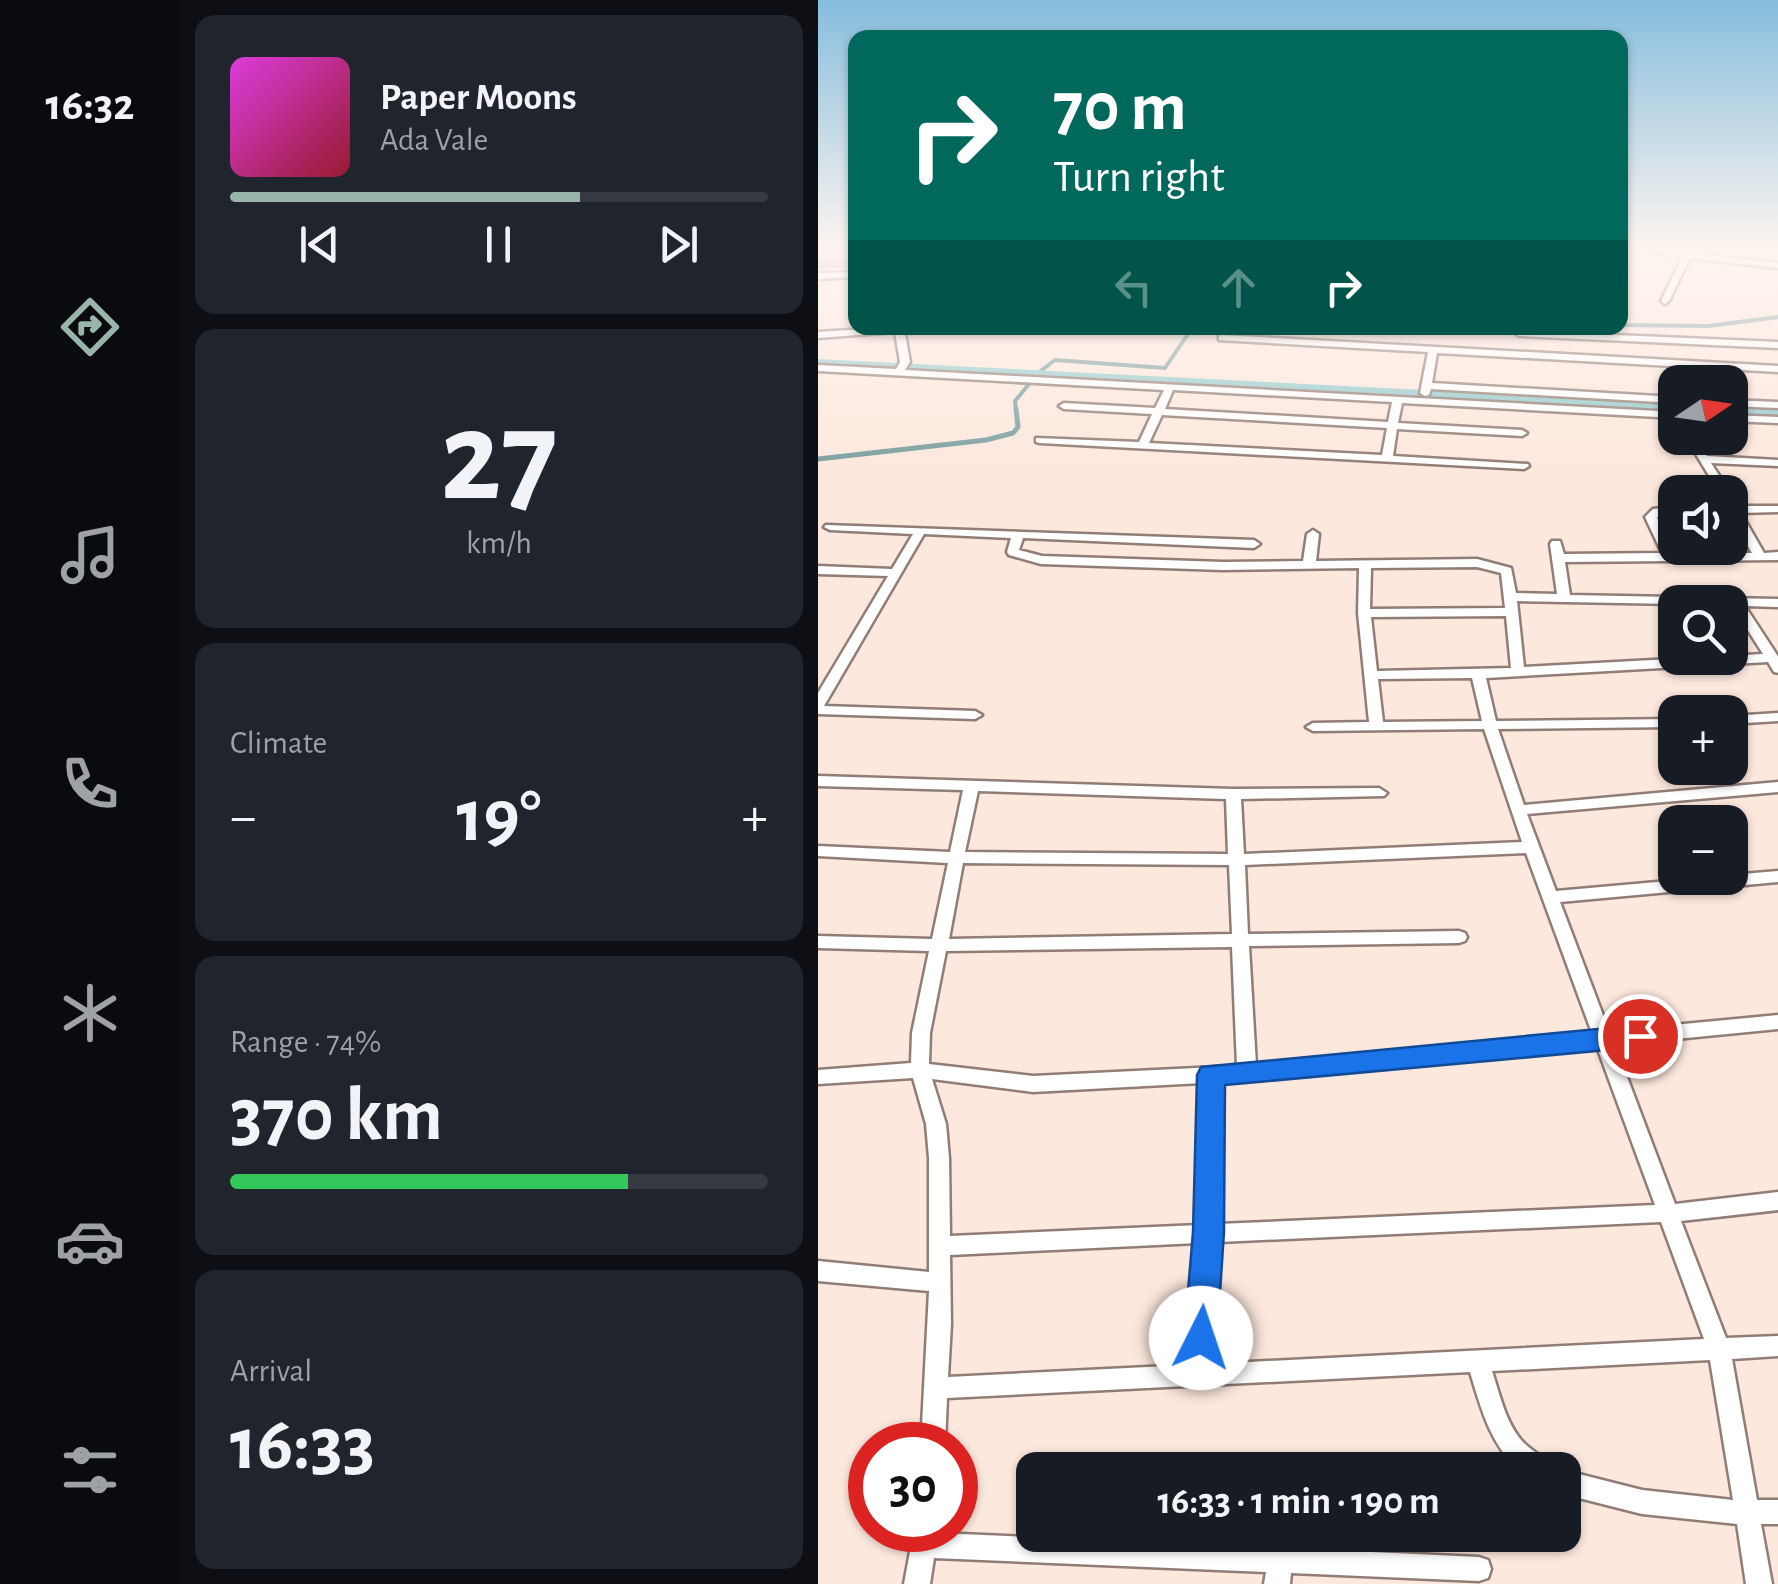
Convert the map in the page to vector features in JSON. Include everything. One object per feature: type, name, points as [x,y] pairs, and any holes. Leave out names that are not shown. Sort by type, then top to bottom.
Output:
[{"type":"street","points":[[818,335],[848,334]]},
{"type":"street","points":[[901,335],[901,369]]},
{"type":"street","points":[[1543,335],[1778,345]]},
{"type":"street","points":[[1222,338],[1778,370]]},
{"type":"street","points":[[1648,340],[1658,384]]},
{"type":"street","points":[[1425,393],[1433,350]]},
{"type":"street","points":[[818,368],[901,369],[1021,382],[1397,401],[1425,393],[1658,397]]},
{"type":"street","points":[[1544,388],[1658,394]]},
{"type":"street","points":[[1143,446],[1168,389]]},
{"type":"street","points":[[1425,393],[1658,413]]},
{"type":"street","points":[[1387,458],[1397,401]]},
{"type":"street","points":[[1748,401],[1778,402]]},
{"type":"street","points":[[1064,406],[1522,433]]},
{"type":"street","points":[[1748,419],[1778,420]]},
{"type":"street","points":[[1040,440],[1524,466]]},
{"type":"street","points":[[1702,455],[1714,475]]},
{"type":"street","points":[[1704,458],[1778,463]]},
{"type":"street","points":[[1748,508],[1778,509]]},
{"type":"street","points":[[1658,511],[1651,516],[1658,531]]},
{"type":"street","points":[[830,527],[1254,544]]},
{"type":"street","points":[[922,530],[818,708],[976,715]]},
{"type":"street","points":[[1018,534],[1013,552],[1028,558],[1496,566],[1507,571],[1518,672]]},
{"type":"street","points":[[1309,565],[1313,534]]},
{"type":"street","points":[[1748,535],[1760,556]]},
{"type":"street","points":[[1564,598],[1557,551],[1658,556]]},
{"type":"street","points":[[1748,556],[1778,556]]},
{"type":"street","points":[[1364,564],[1364,613],[1377,728]]},
{"type":"street","points":[[818,570],[896,573]]},
{"type":"street","points":[[1364,613],[1564,598],[1658,600]]},
{"type":"street","points":[[1748,602],[1778,603]]},
{"type":"street","points":[[1748,620],[1776,663]]},
{"type":"street","points":[[1372,675],[1776,663]]},
{"type":"street","points":[[1478,674],[1490,727],[1518,810],[1719,1350],[1759,1584]]},
{"type":"street","points":[[1748,719],[1778,717]]},
{"type":"street","points":[[1313,728],[1658,723]]},
{"type":"street","points":[[818,782],[1233,794],[1379,793]]},
{"type":"street","points":[[935,1422],[940,1246],[936,1124],[920,1070],[920,1033],[970,786]]},
{"type":"street","points":[[1518,810],[1778,788]]},
{"type":"street","points":[[1233,794],[1248,1073]]},
{"type":"street","points":[[818,851],[956,860],[1236,862],[1533,847]]},
{"type":"street","points":[[1552,896],[1778,876]]},
{"type":"street","points":[[818,942],[1459,937]]},
{"type":"street","points":[[818,1077],[920,1070],[1033,1084],[1248,1073],[1778,1022]]},
{"type":"street","points":[[1198,1373],[1209,1232],[1211,1075]]},
{"type":"street","points":[[940,1246],[1669,1212],[1778,1202]]},
{"type":"street","points":[[818,1271],[938,1282]]},
{"type":"street","points":[[937,1388],[1778,1346]]},
{"type":"street","points":[[1478,1361],[1502,1438],[1515,1452]]},
{"type":"street","points":[[1581,1488],[1610,1498],[1747,1513],[1778,1512]]},
{"type":"street","points":[[978,1543],[1278,1571],[1479,1569]]},
{"type":"street","points":[[918,1584],[924,1552]]},
{"type":"waterway","points":[[1628,325],[1732,323]]},
{"type":"waterway","points":[[1016,411],[1015,401],[1038,373],[1055,360],[1165,368],[1187,335]]},
{"type":"waterway","points":[[818,363],[1658,407]]},
{"type":"waterway","points":[[818,459],[986,440],[1013,433],[1018,427],[1016,409]]},
{"type":"waterway","points":[[1748,412],[1779,413]]},
{"type":"route","points":[[1201,1338],[1209,1232],[1211,1075],[1640,1036]]}]
